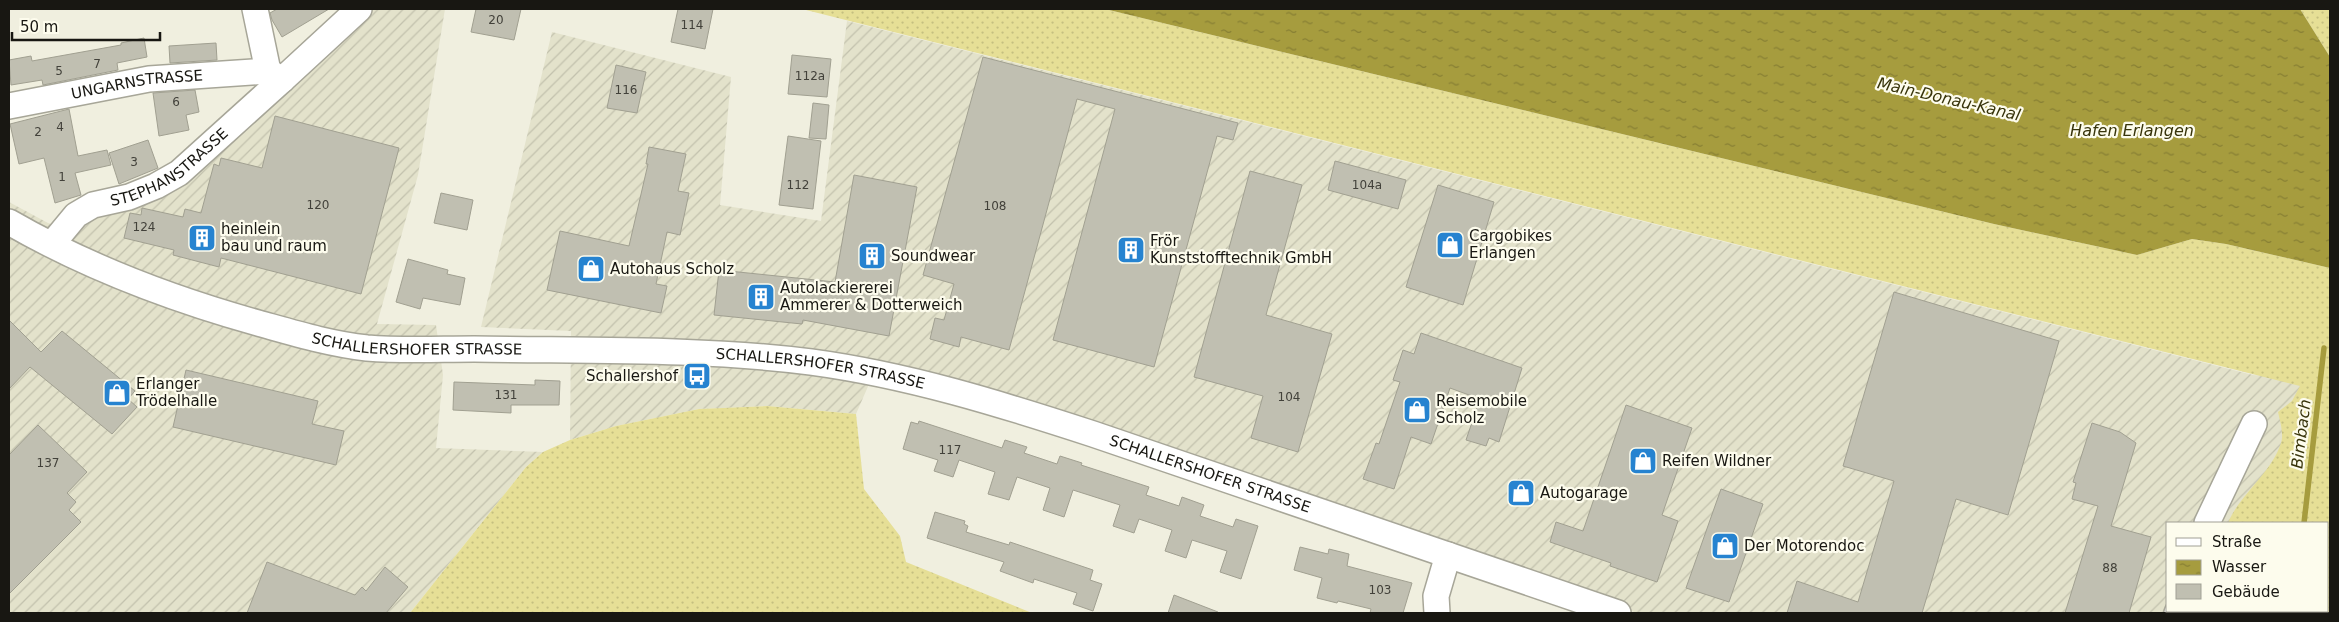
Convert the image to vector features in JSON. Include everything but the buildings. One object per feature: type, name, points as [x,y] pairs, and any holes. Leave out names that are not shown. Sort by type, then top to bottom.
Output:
[{"type":"street","points":[[255,9],[275,76],[359,9]]},
{"type":"street","name":"UNGARNSTRASSE","points":[[9,106],[149,79],[275,76]]},
{"type":"street","name":"STEPHANSTRASSE","points":[[52,244],[65,226],[84,210],[93,205],[129,197],[156,186],[179,173],[275,76]]},
{"type":"street","name":"SCHALLERSHOFER STRASSE","points":[[9,222],[140,285],[180,300],[339,344],[394,349],[608,351],[768,358],[812,363],[894,377],[1009,407],[1618,613]]},
{"type":"street","points":[[2207,522],[2254,424]]},
{"type":"street","points":[[1437,613],[1436,596],[1448,555]]},
{"type":"shaded area","points":[[373,9],[445,9],[418,175],[377,324],[436,325],[443,375],[436,448],[543,452],[526,467],[410,613],[9,613],[9,202],[48,223],[76,231],[81,220],[130,203],[343,38]]},
{"type":"shaded area","points":[[802,9],[1105,9],[1994,224],[2137,255],[2192,239],[2226,244],[2330,268],[2330,613],[2198,613],[2329,612],[2329,522],[2228,522],[2276,454],[2282,436],[2278,412],[2292,401],[2300,386]]},
{"type":"shaded area","points":[[2300,9],[2330,9],[2330,57]]},
{"type":"shaded area","points":[[847,21],[2253,375],[2330,381],[2330,613],[1637,613],[1451,550],[876,368],[856,414],[767,406],[699,409],[616,426],[570,440],[571,331],[481,327],[552,32],[731,77],[720,205],[821,221]]},
{"type":"shaded area","points":[[767,406],[856,414],[864,489],[900,536],[906,562],[1032,613],[410,613],[526,467],[543,452],[570,440],[616,426],[699,409]]},
{"type":"water","name":"Hafen Erlangen","points":[[1105,9],[2300,9],[2330,57],[2330,268],[2226,244],[2192,239],[2137,255],[1994,224]]},
{"type":"waterway","name":"Bimbach","points":[[2304,522],[2324,348]]},
{"type":"place","name":"heinlein bau und raum","points":[[202,238]]},
{"type":"place","name":"Cargobikes Erlangen","points":[[1450,245]]},
{"type":"place","name":"Frör Kunststofftechnik GmbH","points":[[1131,250]]},
{"type":"place","name":"Soundwear","points":[[872,256]]},
{"type":"place","name":"Autohaus Scholz","points":[[591,269]]},
{"type":"place","name":"Autolackiererei Ammerer & Dotterweich","points":[[761,297]]},
{"type":"place","name":"Schallershof","points":[[697,376]]},
{"type":"place","name":"Erlanger Trödelhalle","points":[[117,393]]},
{"type":"place","name":"Reisemobile Scholz","points":[[1417,410]]},
{"type":"place","name":"Reifen Wildner","points":[[1643,461]]},
{"type":"place","name":"Autogarage","points":[[1521,493]]},
{"type":"place","name":"Der Motorendoc","points":[[1725,546]]},
{"type":"water label","name":"Main-Donau-Kanal","points":[[1949,99]]}]
